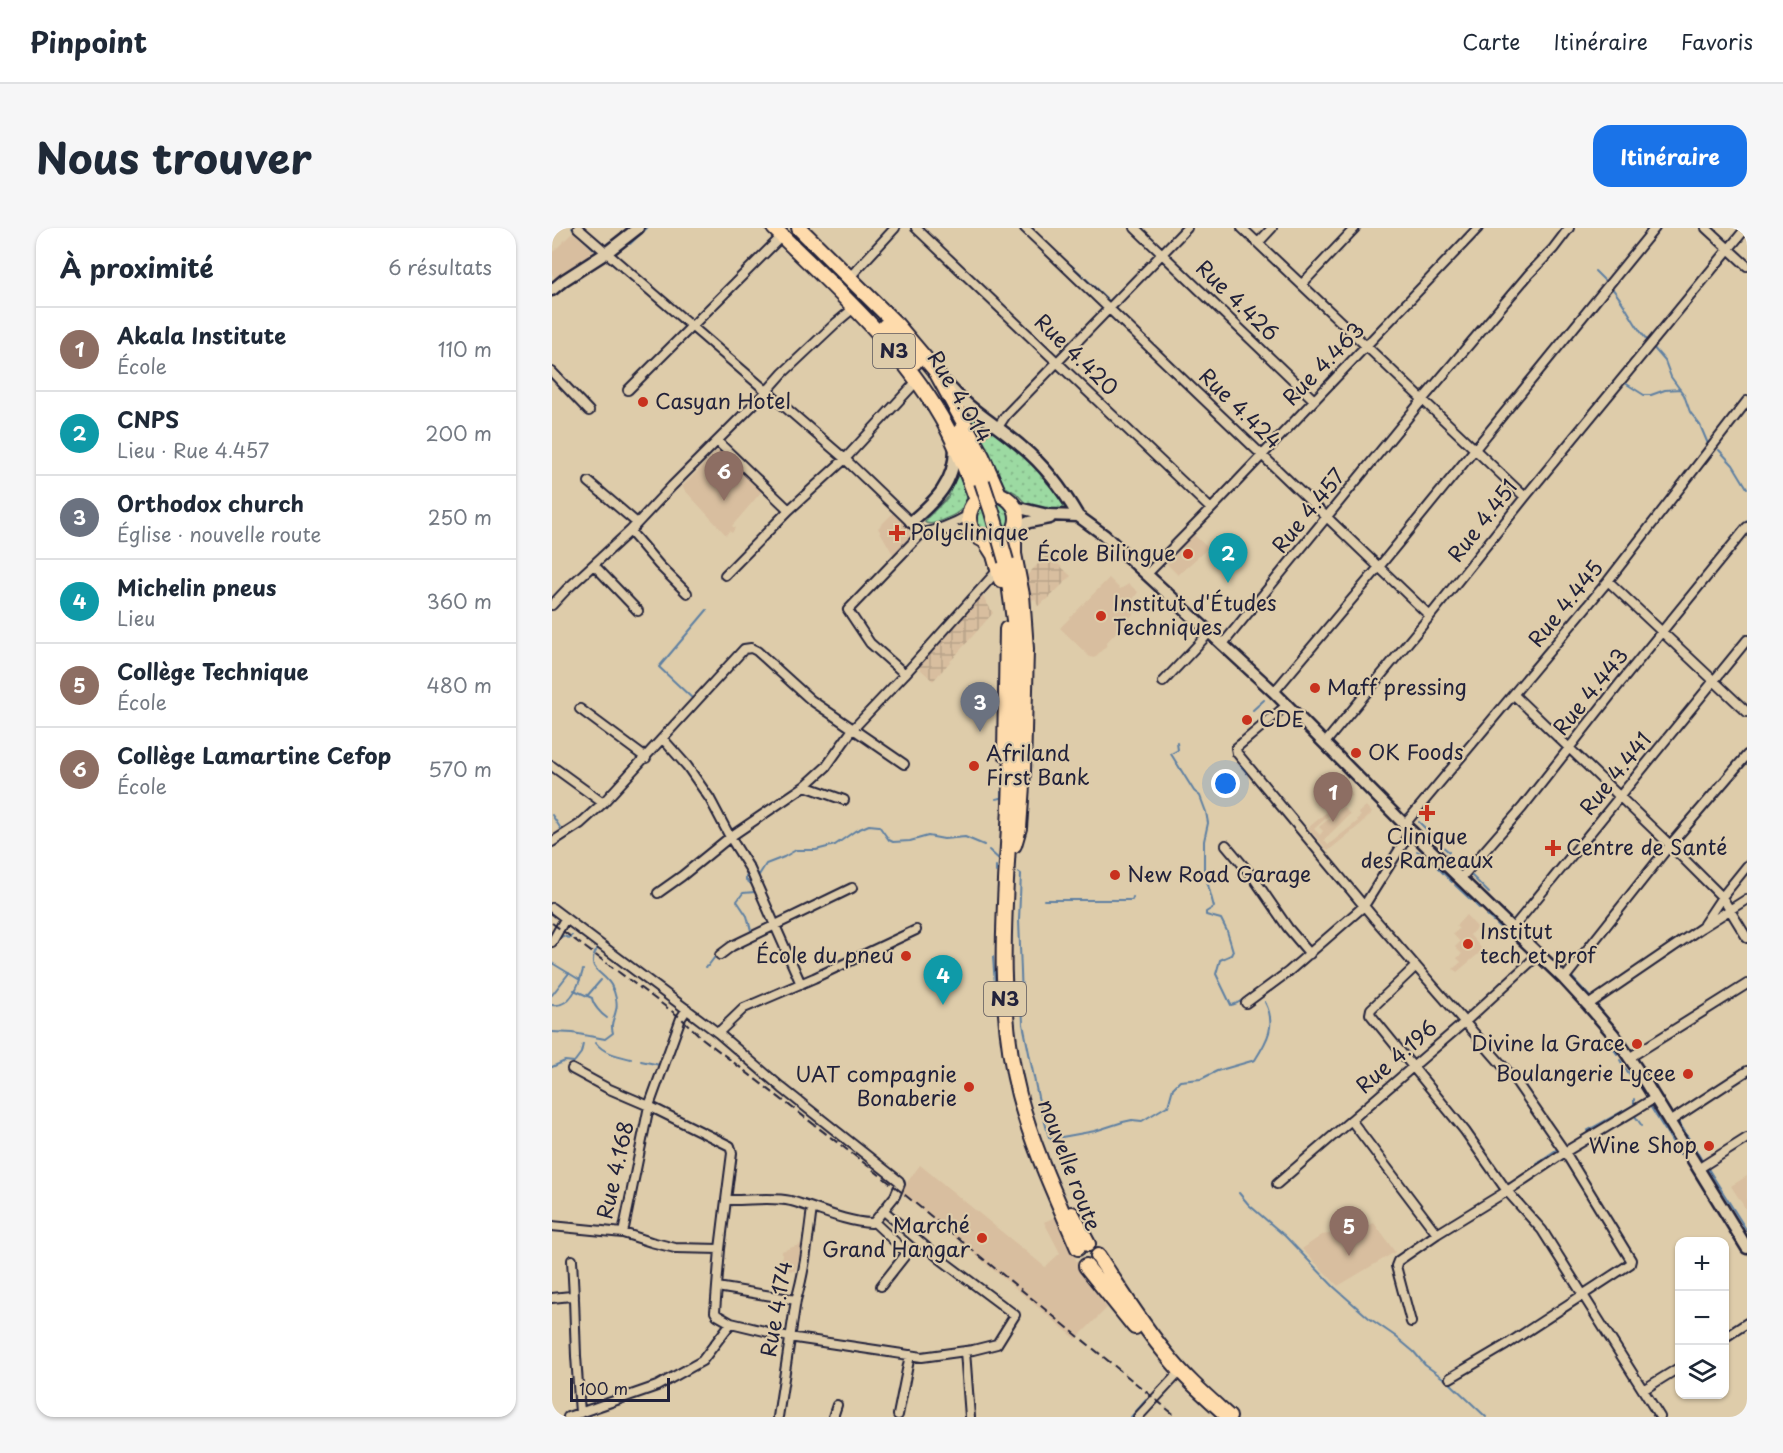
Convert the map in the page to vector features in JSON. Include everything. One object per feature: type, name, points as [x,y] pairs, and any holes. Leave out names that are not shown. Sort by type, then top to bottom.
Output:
[{"type":"highway","name":"N3","points":[[799,228],[897,326],[935,370],[982,456],[999,494]]},
{"type":"highway","name":"N3","points":[[780,231],[855,307],[918,381],[947,428],[977,500]]},
{"type":"highway","name":"Rue 4.014","points":[[780,231],[854,294],[886,327],[944,404],[965,442],[982,482],[995,522],[1002,565]]},
{"type":"highway","points":[[999,494],[1006,497],[1018,514],[1015,530],[1009,537],[993,542],[980,537],[969,521],[969,514],[977,500],[983,496],[999,494]]},
{"type":"highway","name":"nouvelle route","points":[[1011,847],[1019,828],[1026,671],[1022,595],[1014,554],[1015,530]]},
{"type":"highway","name":"nouvelle route","points":[[980,537],[1002,565],[1014,620],[1017,657],[1015,739],[1017,748],[1011,847],[1013,1014],[1017,1043],[1037,1131],[1083,1246]]},
{"type":"highway","name":"nouvelle route","points":[[1002,565],[1007,634],[1003,807],[1004,827],[1011,847]]},
{"type":"highway","points":[[1083,1246],[1094,1246],[1098,1256],[1094,1264],[1086,1266],[1076,1258],[1083,1246]]},
{"type":"highway","name":"nouvelle route","points":[[1098,1256],[1141,1322],[1167,1355],[1193,1384],[1229,1417]]},
{"type":"highway","name":"nouvelle route","points":[[1086,1266],[1175,1377],[1218,1417]]},
{"type":"main road","points":[[552,290],[638,228]]},
{"type":"main road","points":[[935,370],[973,411],[998,427],[1043,466],[1065,494],[1078,516],[1104,535],[1274,692],[1408,828],[1564,979],[1614,1035],[1747,1248]]},
{"type":"main road","points":[[911,522],[930,506],[947,483],[955,461],[955,445]]},
{"type":"main road","points":[[1015,507],[1048,515],[1078,516]]},
{"type":"main road","points":[[1015,530],[1029,522],[1063,514]]},
{"type":"street","points":[[578,228],[845,459],[922,533]]},
{"type":"street","points":[[849,278],[895,228]]},
{"type":"street","name":"Rue 4.420","points":[[916,228],[1211,509]]},
{"type":"street","name":"Rue 4.424","points":[[1025,228],[1430,616]]},
{"type":"street","name":"Rue 4.426","points":[[1136,228],[1314,400]]},
{"type":"street","points":[[998,427],[1006,415],[1187,228]]},
{"type":"street","points":[[1242,228],[1525,497]]},
{"type":"street","points":[[1258,243],[1272,228]]},
{"type":"street","points":[[1302,284],[1355,228]]},
{"type":"street","name":"Rue 4.463","points":[[1146,575],[1478,228]]},
{"type":"street","name":"Rue 4.457","points":[[1222,645],[1423,399],[1569,228]]},
{"type":"street","points":[[1274,692],[1379,567],[1655,228]]},
{"type":"street","points":[[1707,228],[1747,266]]},
{"type":"street","name":"Rue 4.451","points":[[1325,743],[1746,228]]},
{"type":"street","points":[[628,390],[692,326],[780,231]]},
{"type":"street","points":[[552,605],[630,531],[783,373],[855,307]]},
{"type":"street","points":[[552,372],[589,411]]},
{"type":"street","points":[[725,575],[789,510],[845,459],[918,381]]},
{"type":"street","name":"Rue 4.445","points":[[1246,1003],[1310,954],[1364,906],[1408,828],[1608,581],[1747,401]]},
{"type":"street","points":[[717,441],[789,510]]},
{"type":"street","points":[[589,482],[637,523]]},
{"type":"street","points":[[934,531],[969,514]]},
{"type":"street","name":"Rue 4.443","points":[[1461,878],[1522,808],[1747,527]]},
{"type":"street","points":[[905,675],[870,643],[848,610],[922,533],[963,530],[980,537]]},
{"type":"street","points":[[630,531],[687,593]]},
{"type":"street","points":[[594,565],[638,611]]},
{"type":"street","points":[[658,893],[730,837],[805,786],[826,766],[853,729],[905,675],[1002,565]]},
{"type":"street","points":[[1608,581],[1747,711]]},
{"type":"street","points":[[1163,682],[1210,632]]},
{"type":"street","name":"Rue 4.441","points":[[1512,929],[1747,640]]},
{"type":"street","points":[[552,842],[580,824],[603,803],[744,649],[751,648],[757,651],[812,700],[904,764]]},
{"type":"street","points":[[1514,695],[1722,897],[1747,938]]},
{"type":"street","points":[[1287,705],[1236,748],[1236,752],[1300,831],[1515,1080],[1565,1152],[1631,1260],[1630,1264],[1506,1345],[1450,1378]]},
{"type":"street","points":[[580,709],[646,758]]},
{"type":"street","points":[[663,739],[687,765],[710,799],[751,872],[801,984]]},
{"type":"street","points":[[1564,979],[1670,845],[1747,754]]},
{"type":"street","points":[[552,766],[603,803]]},
{"type":"street","points":[[805,786],[844,800]]},
{"type":"street","points":[[1226,845],[1253,877],[1281,920],[1310,954]]},
{"type":"street","points":[[1701,928],[1747,866]]},
{"type":"street","points":[[720,955],[727,949],[852,888]]},
{"type":"street","points":[[1588,1005],[1747,899]]},
{"type":"street","points":[[552,908],[718,1033],[782,1088],[899,1181],[895,1196],[874,1222],[869,1223],[789,1201],[726,1200],[715,1311],[717,1315],[731,1323],[789,1337],[926,1357],[997,1344],[1015,1315],[939,1258],[884,1210]]},
{"type":"street","points":[[552,942],[565,919]]},
{"type":"street","points":[[718,1033],[744,1008],[916,930]]},
{"type":"street","name":"Rue 4.196","points":[[1277,1184],[1466,1021],[1538,955]]},
{"type":"street","points":[[1416,966],[1370,1011],[1465,1131],[1507,1191],[1536,1221],[1660,1417]]},
{"type":"street","points":[[1629,1058],[1747,984]]},
{"type":"street","points":[[572,1069],[607,1088],[649,1106],[681,1018],[687,1009]]},
{"type":"street","points":[[1669,1122],[1747,1071]]},
{"type":"street","points":[[1412,1322],[1397,1264],[1437,1234],[1565,1152],[1655,1098]]},
{"type":"street","name":"Rue 4.168","points":[[552,1226],[623,1233],[649,1106],[730,1146],[732,1153],[726,1200]]},
{"type":"street","points":[[1351,1120],[1437,1234]]},
{"type":"street","points":[[1698,1169],[1747,1137]]},
{"type":"street","name":"Rue 4.174","points":[[778,1417],[789,1337],[805,1260],[812,1208]]},
{"type":"street","points":[[874,1222],[907,1253],[880,1286]]},
{"type":"street","points":[[623,1233],[675,1248],[720,1249]]},
{"type":"street","points":[[572,1260],[580,1413]]},
{"type":"street","points":[[717,1287],[796,1300]]},
{"type":"street","points":[[552,1298],[574,1297]]},
{"type":"street","points":[[568,1417],[657,1386],[702,1361],[731,1323]]},
{"type":"street","points":[[1729,1335],[1747,1323]]},
{"type":"street","points":[[965,1351],[970,1417]]},
{"type":"street","points":[[898,1415],[910,1355]]},
{"type":"street","points":[[1643,1390],[1675,1370]]},
{"type":"street","points":[[1138,1417],[1175,1377]]},
{"type":"street","points":[[833,1417],[837,1405]]},
{"type":"shaded area","points":[[573,232],[596,252],[556,280],[552,274],[552,253]]},
{"type":"shaded area","points":[[719,449],[762,491],[732,526],[735,528],[732,533],[729,531],[726,535],[682,487]]},
{"type":"shaded area","name":"Polyclinique","points":[[896,510],[916,530],[894,556],[878,528]]},
{"type":"shaded area","name":"École Bilingue","points":[[1194,535],[1208,548],[1178,575],[1167,564]]},
{"type":"shaded area","points":[[1050,552],[1052,558],[1071,576],[1038,606],[1035,599],[1028,601],[1023,579]]},
{"type":"shaded area","name":"Institut d'Études Techniques","points":[[1109,578],[1120,589],[1129,584],[1138,592],[1132,601],[1139,608],[1094,658],[1090,657],[1060,628]]},
{"type":"shaded area","points":[[982,595],[993,613],[933,681],[918,667]]},
{"type":"shaded area","points":[[1350,792],[1352,795],[1314,829],[1320,835],[1323,831],[1319,827],[1343,807],[1350,814],[1324,840],[1328,845],[1358,821],[1357,819],[1361,816],[1358,813],[1366,806],[1372,813],[1328,851],[1308,828]]},
{"type":"shaded area","name":"Institut tech et prof","points":[[1466,915],[1477,927],[1470,935],[1483,950],[1457,972],[1453,969],[1461,962],[1457,958],[1462,954],[1455,947],[1460,942],[1453,934],[1459,929],[1456,926]]},
{"type":"shaded area","name":"Marché Grand Hangar","points":[[920,1165],[1045,1267],[1060,1253],[1044,1222],[1055,1217],[1082,1272],[1107,1308],[1076,1339],[900,1192]]},
{"type":"shaded area","points":[[1747,1176],[1747,1211],[1731,1186]]},
{"type":"shaded area","points":[[1356,1220],[1362,1228],[1374,1223],[1395,1252],[1338,1286],[1302,1249],[1322,1235],[1338,1233]]},
{"type":"shaded area","points":[[804,1243],[795,1271],[781,1270],[782,1251]]},
{"type":"green space","points":[[966,413],[1008,442],[1033,465],[1056,490],[1066,504],[1064,507],[1057,510],[1028,506],[1016,493],[1002,485]]},
{"type":"green space","points":[[959,467],[965,484],[967,498],[965,504],[955,515],[936,523],[926,523],[927,518],[948,497]]},
{"type":"green space","points":[[993,499],[1006,505],[1012,518],[1006,531],[993,537],[980,531],[974,518],[980,505]]},
{"type":"waterway","points":[[572,228],[597,252]]},
{"type":"waterway","points":[[630,244],[647,228]]},
{"type":"waterway","points":[[1048,244],[1066,261]]},
{"type":"waterway","points":[[611,263],[635,282]]},
{"type":"waterway","points":[[1071,265],[1081,274]]},
{"type":"waterway","points":[[1595,271],[1605,281]]},
{"type":"waterway","points":[[1083,276],[1108,300]]},
{"type":"waterway","points":[[1610,286],[1647,340]]},
{"type":"waterway","points":[[1652,346],[1665,361],[1671,377],[1684,395],[1690,412],[1700,425],[1708,444]]},
{"type":"waterway","points":[[1622,384],[1625,383],[1644,395],[1680,389]]},
{"type":"waterway","points":[[1719,450],[1733,465],[1747,488]]},
{"type":"waterway","points":[[1542,482],[1561,458]]},
{"type":"waterway","points":[[1484,554],[1535,491]]},
{"type":"waterway","points":[[1718,557],[1747,521]]},
{"type":"waterway","points":[[848,603],[854,599]]},
{"type":"waterway","points":[[693,699],[659,667],[707,610]]},
{"type":"waterway","points":[[1253,710],[1264,700]]},
{"type":"waterway","points":[[643,752],[658,737]]},
{"type":"waterway","points":[[1177,743],[1178,750],[1171,754],[1194,791],[1200,796],[1208,823],[1204,841],[1204,870],[1214,907],[1206,912],[1206,915],[1221,919],[1233,951],[1231,955],[1220,960],[1216,974],[1231,1005],[1256,992]]},
{"type":"waterway","points":[[629,769],[640,755]]},
{"type":"waterway","points":[[1004,767],[1005,758]]},
{"type":"waterway","points":[[1002,774],[1002,797]]},
{"type":"waterway","points":[[996,799],[1001,798]]},
{"type":"waterway","points":[[552,815],[563,832]]},
{"type":"waterway","points":[[1419,822],[1432,835]]},
{"type":"waterway","points":[[755,871],[759,875],[766,864],[796,850],[816,850],[835,845],[855,831],[869,825],[879,826],[893,842],[910,841],[928,836],[944,839],[965,837],[984,845]]},
{"type":"waterway","points":[[1440,844],[1449,852]]},
{"type":"waterway","points":[[989,850],[1001,861]]},
{"type":"waterway","points":[[1417,851],[1427,857],[1452,882]]},
{"type":"waterway","points":[[996,866],[996,872]]},
{"type":"waterway","points":[[1018,872],[1021,874],[1019,920],[1023,1024],[1049,1137],[1051,1139],[1095,1131],[1132,1120],[1142,1121],[1167,1106]]},
{"type":"waterway","points":[[750,874],[746,876],[746,880],[754,886],[755,892],[743,893],[737,901],[747,916],[752,934]]},
{"type":"waterway","points":[[1470,874],[1489,893]]},
{"type":"waterway","points":[[1455,885],[1471,900]]},
{"type":"waterway","points":[[1044,900],[1132,900],[1133,897]]},
{"type":"waterway","points":[[1475,904],[1479,908]]},
{"type":"waterway","points":[[1487,916],[1493,921]]},
{"type":"waterway","points":[[1497,925],[1502,929]]},
{"type":"waterway","points":[[556,940],[563,936],[569,938],[572,935]]},
{"type":"waterway","points":[[552,1032],[605,1039],[613,1033],[612,1024],[617,1007],[615,995],[609,982],[596,970],[593,961],[599,946]]},
{"type":"waterway","points":[[705,967],[717,954]]},
{"type":"waterway","points":[[993,957],[996,999]]},
{"type":"waterway","points":[[552,963],[580,980]]},
{"type":"waterway","points":[[552,1005],[564,1003],[569,999],[583,970]]},
{"type":"waterway","points":[[552,995],[569,973]]},
{"type":"waterway","points":[[1570,975],[1592,999]]},
{"type":"waterway","points":[[587,996],[601,980]]},
{"type":"waterway","points":[[574,990],[592,998],[594,1004],[607,1018]]},
{"type":"waterway","points":[[1168,1106],[1173,1088],[1180,1081],[1201,1079],[1217,1071],[1255,1060],[1269,1032],[1269,1010],[1265,1002]]},
{"type":"waterway","points":[[1596,1004],[1623,1037]]},
{"type":"waterway","points":[[1624,1039],[1632,1051]]},
{"type":"waterway","points":[[666,1049],[668,1042]]},
{"type":"waterway","points":[[596,1043],[607,1052],[631,1059]]},
{"type":"waterway","points":[[575,1061],[581,1053],[583,1044]]},
{"type":"waterway","points":[[1610,1044],[1617,1054]]},
{"type":"waterway","points":[[1620,1060],[1623,1065]]},
{"type":"waterway","points":[[552,1067],[565,1061],[574,1062]]},
{"type":"waterway","points":[[641,1061],[661,1064]]},
{"type":"waterway","points":[[1625,1068],[1632,1078]]},
{"type":"waterway","points":[[1648,1074],[1656,1086]]},
{"type":"waterway","points":[[1722,1092],[1745,1078]]},
{"type":"waterway","points":[[1587,1131],[1634,1105],[1634,1099]]},
{"type":"waterway","points":[[1650,1106],[1680,1154]]},
{"type":"waterway","points":[[1635,1116],[1642,1126]]},
{"type":"waterway","points":[[1677,1119],[1703,1162]]},
{"type":"waterway","points":[[1537,1163],[1556,1150]]},
{"type":"waterway","points":[[1575,1162],[1580,1169]]},
{"type":"waterway","points":[[1707,1167],[1717,1183]]},
{"type":"waterway","points":[[1717,1183],[1747,1231]]},
{"type":"waterway","points":[[1239,1193],[1334,1287],[1369,1318],[1414,1352],[1425,1365],[1450,1383],[1486,1417]]},
{"type":"waterway","points":[[1131,1417],[1146,1400]]},
{"type":"railway","points":[[552,923],[681,1018],[702,1038],[899,1190],[1177,1417]]},
{"type":"place","name":"Casyan Hotel","points":[[643,402]]},
{"type":"place","name":"Collège Lamartine Cefop","points":[[724,501]]},
{"type":"place","name":"Polyclinique","points":[[897,533]]},
{"type":"place","name":"École Bilingue","points":[[1188,554]]},
{"type":"place","name":"CNPS","points":[[1228,583]]},
{"type":"place","name":"Institut d'Études Techniques","points":[[1101,616]]},
{"type":"place","name":"Maff pressing","points":[[1315,688]]},
{"type":"place","name":"CDE","points":[[1247,720]]},
{"type":"place","name":"Orthodox church","points":[[980,732]]},
{"type":"place","name":"OK Foods","points":[[1356,753]]},
{"type":"place","name":"Afriland First Bank","points":[[974,766]]},
{"type":"place","name":"Clinique des Rameaux","points":[[1427,813]]},
{"type":"place","name":"Akala Institute","points":[[1333,822]]},
{"type":"place","name":"Centre de Santé","points":[[1553,848]]},
{"type":"place","name":"New Road Garage","points":[[1115,875]]},
{"type":"place","name":"Institut tech et prof","points":[[1468,944]]},
{"type":"place","name":"École du pneu","points":[[906,956]]},
{"type":"place","name":"Michelin pneus","points":[[943,1005]]},
{"type":"place","name":"Divine la Grace","points":[[1637,1044]]},
{"type":"place","name":"Boulangerie Lycee","points":[[1688,1074]]},
{"type":"place","name":"UAT compagnie Bonaberie","points":[[969,1087]]},
{"type":"place","name":"Wine Shop","points":[[1709,1146]]},
{"type":"place","name":"Marché Grand Hangar","points":[[982,1238]]},
{"type":"place","name":"Collège Technique","points":[[1349,1256]]}]
